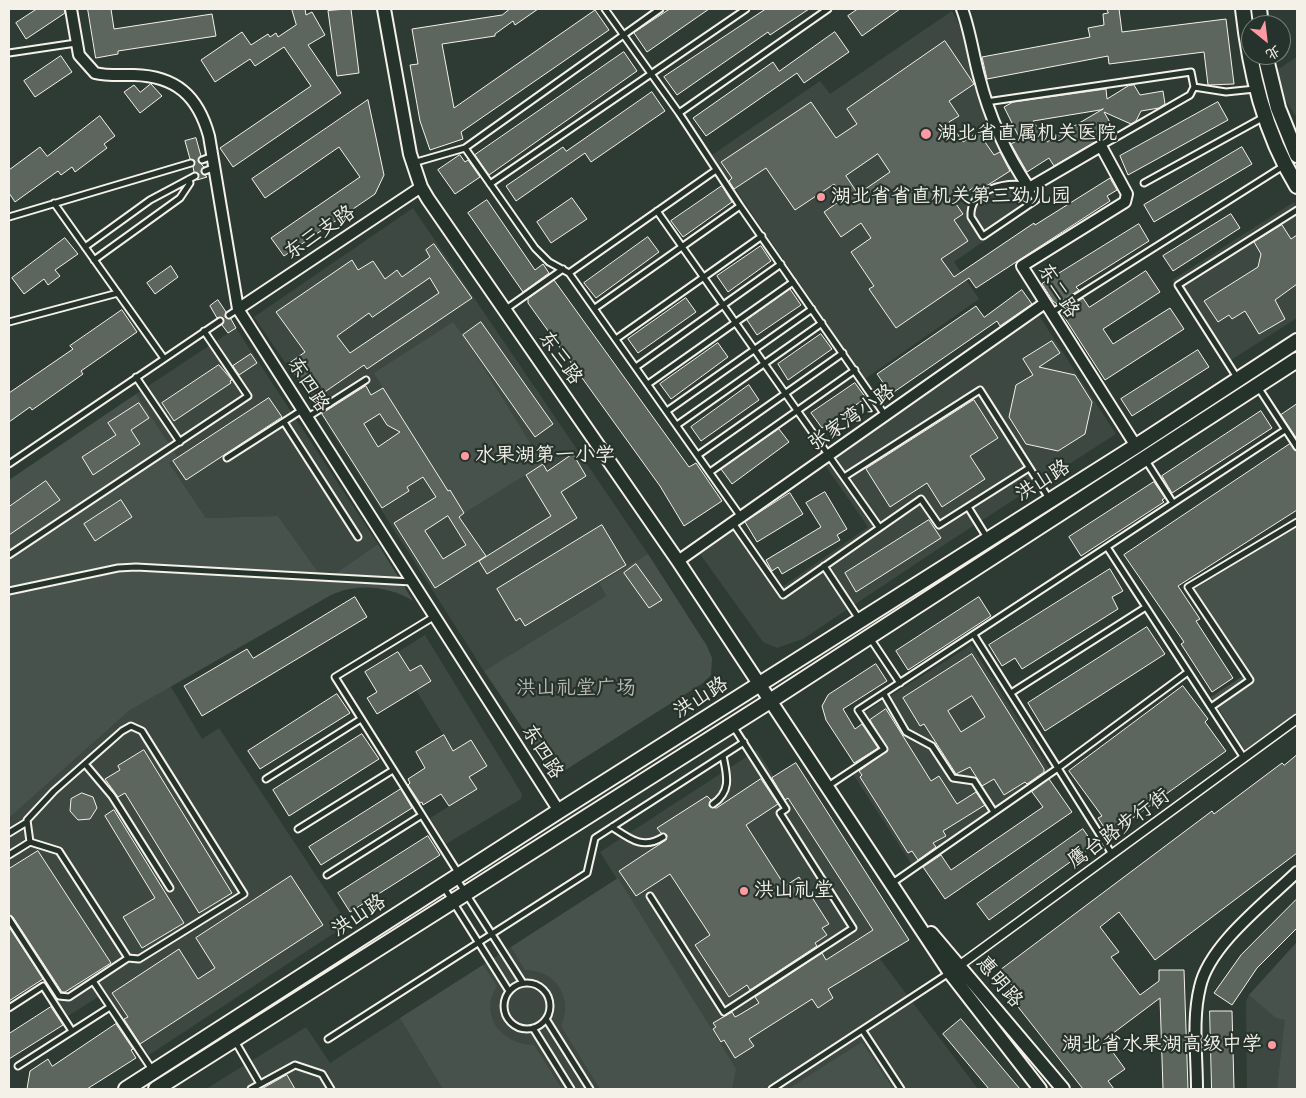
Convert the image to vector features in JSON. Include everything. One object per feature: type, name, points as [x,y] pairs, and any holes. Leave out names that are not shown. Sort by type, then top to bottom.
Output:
[{"type":"main road","points":[[1243,9],[1256,89],[1265,117],[1285,165],[1297,186]]},
{"type":"main road","points":[[1268,65],[1278,108],[1297,155]]},
{"type":"main road","name":"洪山路","points":[[126,1089],[559,811],[861,622],[1297,341]]},
{"type":"main road","name":"洪山路","points":[[156,1089],[770,701],[1297,360]]},
{"type":"street","name":"东四路","points":[[71,9],[76,43],[81,59],[95,72],[157,76],[174,84],[184,92],[202,115],[238,309],[559,811]]},
{"type":"street","name":"东三路","points":[[384,9],[413,164],[421,186],[678,561],[770,701]]},
{"type":"street","points":[[962,9],[986,102],[1007,153],[1027,187],[1101,146]]},
{"type":"street","name":"东二路","points":[[1101,146],[1127,194],[1125,202],[1022,266],[1136,446]]},
{"type":"street","name":"东三支路","points":[[238,309],[421,186]]},
{"type":"street","name":"张家湾小路","points":[[678,561],[1045,303]]},
{"type":"street","name":"惠明路","points":[[770,701],[903,902],[955,969],[1040,1089]]},
{"type":"street","name":"鹰台路步行街","points":[[955,969],[1297,719]]},
{"type":"street","points":[[1197,1089],[1197,1009],[1200,986],[1208,964],[1230,936],[1297,872]]},
{"type":"street","name":"惠明路","points":[[955,969],[1063,1089]]},
{"type":"lane","points":[[605,9],[679,113],[740,206],[886,416]]},
{"type":"lane","points":[[413,164],[465,148],[660,9]]},
{"type":"lane","points":[[490,184],[746,9]]},
{"type":"lane","points":[[679,113],[828,9]]},
{"type":"lane","points":[[9,53],[76,43]]},
{"type":"lane","points":[[986,102],[1191,72],[1194,87]]},
{"type":"lane","points":[[1194,87],[1226,92],[1256,89]]},
{"type":"lane","points":[[1101,146],[1185,98],[1194,87]]},
{"type":"lane","points":[[1144,183],[1265,117]]},
{"type":"lane","points":[[465,148],[535,248],[549,262],[570,273],[710,472],[783,595],[921,499],[939,525],[1029,468]]},
{"type":"lane","points":[[202,160],[211,165]]},
{"type":"lane","points":[[9,217],[191,163]]},
{"type":"lane","points":[[1052,313],[1285,165]]},
{"type":"lane","points":[[570,273],[716,170]]},
{"type":"lane","points":[[85,246],[150,200],[195,176]]},
{"type":"lane","points":[[94,260],[180,198],[190,183],[188,179]]},
{"type":"lane","points":[[1003,184],[1027,187],[1036,200],[983,236],[971,217],[975,202],[990,189],[1003,184]]},
{"type":"lane","points":[[54,203],[163,357]]},
{"type":"lane","points":[[594,308],[740,206]]},
{"type":"lane","points":[[1238,379],[1178,285],[1297,210]]},
{"type":"lane","points":[[657,212],[879,527]]},
{"type":"lane","points":[[616,339],[762,236]]},
{"type":"lane","points":[[636,366],[781,264]]},
{"type":"lane","points":[[505,310],[562,269]]},
{"type":"lane","points":[[648,384],[793,282]]},
{"type":"lane","points":[[9,322],[118,293]]},
{"type":"lane","points":[[229,315],[238,309]]},
{"type":"lane","points":[[667,411],[812,309]]},
{"type":"lane","points":[[9,464],[163,357],[220,321]]},
{"type":"lane","points":[[677,425],[822,323]]},
{"type":"lane","points":[[9,555],[248,396],[204,331]]},
{"type":"lane","points":[[698,455],[843,353]]},
{"type":"lane","points":[[710,472],[854,370]]},
{"type":"lane","points":[[136,377],[180,442]]},
{"type":"lane","points":[[227,458],[284,422],[305,413],[366,380]]},
{"type":"lane","points":[[1257,386],[1297,447]]},
{"type":"lane","points":[[844,477],[980,390],[1050,500]]},
{"type":"lane","points":[[284,422],[358,536]]},
{"type":"lane","points":[[826,787],[884,749],[858,710],[1285,430]]},
{"type":"lane","points":[[1145,459],[1173,503]]},
{"type":"lane","points":[[968,507],[989,540]]},
{"type":"lane","points":[[1211,706],[1250,680],[1188,587],[1297,522]]},
{"type":"lane","points":[[1106,547],[1244,758]]},
{"type":"lane","points":[[824,566],[861,622]]},
{"type":"lane","points":[[9,591],[118,568],[136,567],[413,582]]},
{"type":"lane","points":[[1011,693],[1146,607]]},
{"type":"lane","points":[[435,616],[336,677],[422,815],[465,892],[522,983]]},
{"type":"lane","points":[[974,635],[1112,854]]},
{"type":"lane","points":[[869,637],[900,683]]},
{"type":"lane","points":[[891,884],[1058,768],[1188,672]]},
{"type":"lane","points":[[884,694],[906,732],[932,746],[953,778],[974,781],[994,812]]},
{"type":"lane","points":[[266,779],[361,719]]},
{"type":"lane","points":[[650,896],[724,1012],[854,928],[780,813],[786,809],[732,725]]},
{"type":"lane","points":[[9,833],[27,822],[40,804],[131,726],[142,731],[244,894],[139,960],[128,958],[69,997],[59,996],[9,919]]},
{"type":"lane","points":[[328,1039],[586,873],[595,838],[744,742]]},
{"type":"lane","points":[[713,804],[722,797],[727,786],[723,756]]},
{"type":"lane","points":[[85,764],[112,796],[170,888]]},
{"type":"lane","points":[[298,829],[393,770]]},
{"type":"lane","points":[[327,875],[422,815]]},
{"type":"lane","points":[[27,822],[30,842]]},
{"type":"lane","points":[[612,827],[637,842],[652,843],[663,837]]},
{"type":"lane","points":[[9,855],[30,842],[58,851],[128,958]]},
{"type":"lane","points":[[442,886],[509,991]]},
{"type":"lane","points":[[189,920],[193,926]]},
{"type":"lane","points":[[772,1089],[955,969]]},
{"type":"lane","points":[[93,981],[153,1072]]},
{"type":"lane","points":[[522,983],[536,985],[546,994],[550,1007],[546,1019],[532,1028],[519,1027],[508,1018],[504,1004],[509,991],[522,983]]},
{"type":"lane","points":[[9,1008],[43,986],[72,1031]]},
{"type":"lane","points":[[18,1066],[110,1007]]},
{"type":"lane","points":[[546,1019],[590,1089]]},
{"type":"lane","points":[[532,1028],[571,1089]]},
{"type":"lane","points":[[863,1031],[900,1089]]},
{"type":"lane","points":[[234,1039],[260,1084]]},
{"type":"lane","points":[[250,1089],[295,1064],[322,1074],[331,1089]]},
{"type":"shaded area","points":[[952,11],[963,32],[988,119],[1000,149],[1034,206],[954,262],[979,299],[865,379],[712,155],[820,81],[830,94]]},
{"type":"shaded area","points":[[1297,57],[1297,118],[1269,75],[1285,65],[1291,65],[1291,61]]},
{"type":"shaded area","points":[[1294,202],[1297,208],[1297,318],[1225,364],[1172,280]]},
{"type":"shaded area","name":"水果湖第一小学","points":[[413,208],[648,554],[599,583],[606,596],[484,671],[315,406],[254,317]]},
{"type":"shaded area","points":[[1038,314],[1116,434],[803,639],[777,648],[763,642],[700,554],[740,526],[782,587],[868,527],[825,465]]},
{"type":"shaded area","points":[[236,328],[378,544],[336,573],[318,572],[278,516],[206,518],[169,463],[178,457],[136,394]]},
{"type":"shaded area","points":[[425,635],[522,794],[521,799],[446,844],[430,818],[477,789],[469,777],[487,766],[471,740],[453,751],[416,690],[431,680],[421,665],[410,671],[398,652]]},
{"type":"shaded area","points":[[971,645],[1050,770],[912,865],[853,774],[882,756],[857,717]]},
{"type":"shaded area","points":[[170,685],[202,739],[219,728],[348,924],[149,1055],[106,992],[68,1016],[23,949],[9,958],[9,818],[130,710]]},
{"type":"shaded area","points":[[757,750],[888,954],[880,959],[978,1089],[206,1089],[306,1027],[330,1063],[617,879],[600,852]]},
{"type":"shaded area","name":"湖北省水果湖高级中学","points":[[1297,942],[1297,1089],[1247,1089],[1246,1001],[1249,995]]},
{"type":"green space","points":[[453,322],[469,344],[543,464],[464,513],[450,490],[444,493],[439,478],[374,373]]},
{"type":"green space","points":[[136,394],[178,457],[169,463],[206,518],[278,516],[318,572],[336,573],[378,544],[413,601],[394,592],[373,588],[351,589],[331,595],[130,710],[9,818],[9,480]]},
{"type":"green space","points":[[1297,527],[1297,713],[1245,750],[1211,697],[1249,672],[1194,589]]},
{"type":"green space","name":"洪山礼堂广场","points":[[648,554],[707,646],[712,658],[711,675],[703,683],[559,774],[554,775],[484,671],[606,596],[599,583]]},
{"type":"green space","points":[[618,878],[736,1069],[732,1089],[600,1089],[561,1026],[565,1005],[560,988],[546,975],[536,971],[525,970],[511,947]]},
{"type":"green space","points":[[1297,942],[1297,1089],[1277,1089],[1285,1020],[1276,1018],[1249,995]]},
{"type":"green space","points":[[483,965],[497,986],[490,1007],[496,1026],[512,1040],[522,1044],[534,1045],[562,1089],[443,1089],[400,1018]]},
{"type":"green space","points":[[862,1042],[893,1089],[788,1089]]},
{"type":"building","points":[[37,9],[64,9],[65,13],[26,39],[16,23]]},
{"type":"building","points":[[88,9],[111,9],[114,29],[212,14],[216,36],[118,51],[118,54],[96,58]]},
{"type":"building","points":[[292,9],[305,9],[306,15],[312,12],[325,35],[308,45],[341,93],[233,167],[220,148],[311,86],[284,47],[255,66],[250,59],[215,82],[201,60],[242,32],[251,45],[268,34],[270,37],[276,33],[278,37],[296,25]]},
{"type":"building","points":[[351,9],[359,73],[337,76],[328,11]]},
{"type":"building","points":[[510,9],[538,9],[515,25],[513,21],[495,34],[495,36],[442,44],[454,108],[595,10],[609,30],[461,132],[463,139],[430,150],[420,121],[410,65],[418,64],[412,29],[502,15]]},
{"type":"building","points":[[670,9],[709,9],[647,52],[634,33]]},
{"type":"building","points":[[766,9],[809,9],[770,35],[768,32],[677,95],[664,77]]},
{"type":"building","points":[[858,9],[900,9],[862,36],[848,16]]},
{"type":"building","points":[[1107,9],[1119,9],[1122,32],[1226,19],[1234,84],[1208,85],[1204,52],[1109,64],[1108,56],[987,79],[982,57],[1090,37],[1088,28],[1104,25],[1103,14],[1108,13]]},
{"type":"building","points":[[835,32],[849,52],[804,83],[797,73],[706,136],[693,118],[773,62],[779,71]]},
{"type":"building","points":[[945,41],[974,84],[949,101],[959,116],[949,122],[963,142],[978,132],[994,155],[1000,152],[1010,171],[980,190],[977,185],[954,201],[963,214],[954,220],[968,241],[941,259],[954,277],[1034,223],[1035,225],[1110,178],[1117,190],[1107,196],[1110,201],[976,288],[969,278],[896,328],[869,289],[874,286],[851,252],[871,238],[861,223],[841,237],[824,212],[844,198],[834,184],[795,210],[766,168],[734,189],[729,181],[732,178],[721,162],[811,102],[836,138],[857,124],[847,109]],"holes":[[[878,154],[890,172],[858,194],[846,176]]]},
{"type":"building","points":[[624,52],[637,71],[489,175],[475,155]]},
{"type":"building","points":[[61,56],[72,72],[35,97],[24,81]]},
{"type":"building","points":[[151,84],[162,96],[140,113],[124,92],[134,85],[140,92]]},
{"type":"building","points":[[1134,85],[1140,95],[1163,91],[1165,104],[1159,108],[1141,111],[1136,121],[1131,124],[1104,112],[1116,133],[1103,140],[1098,140],[1054,166],[1049,158],[1027,172],[1011,144],[1020,139],[1004,107],[1013,102],[1106,89],[1107,99],[1128,86]],"holes":[[[1103,109],[1047,142],[1033,121]]]},
{"type":"building","points":[[652,92],[665,111],[591,162],[585,153],[516,201],[506,186],[563,147],[566,151]]},
{"type":"building","points":[[368,100],[384,175],[375,194],[284,256],[271,238],[360,177],[339,147],[265,198],[252,179]]},
{"type":"building","points":[[1218,102],[1228,120],[1128,175],[1120,156]]},
{"type":"building","points":[[100,116],[115,136],[104,144],[107,148],[75,172],[72,167],[61,175],[58,171],[15,202],[9,193],[9,170],[40,147],[47,156]]},
{"type":"building","points":[[196,138],[201,156],[198,161],[204,167],[201,172],[207,177],[197,180],[199,174],[194,172],[193,167],[195,161],[190,159],[185,141]]},
{"type":"building","points":[[1242,147],[1252,164],[1154,222],[1144,205]]},
{"type":"building","points":[[460,155],[465,162],[468,160],[480,177],[455,194],[438,170]]},
{"type":"building","points":[[722,186],[732,202],[683,237],[671,221]]},
{"type":"building","points":[[572,198],[587,219],[551,243],[537,222]]},
{"type":"building","points":[[487,200],[535,270],[543,264],[549,273],[523,292],[468,213]]},
{"type":"building","points":[[1231,214],[1240,228],[1173,271],[1163,256]]},
{"type":"building","points":[[1139,224],[1149,241],[1076,287],[1079,290],[1057,304],[1053,301],[1042,284]]},
{"type":"building","points":[[1282,225],[1291,239],[1297,235],[1297,284],[1275,300],[1285,319],[1259,334],[1245,311],[1232,319],[1229,315],[1218,322],[1204,301],[1258,267],[1261,254],[1254,242]]},
{"type":"building","points":[[648,237],[659,252],[596,298],[584,283]]},
{"type":"building","points":[[65,238],[78,254],[55,270],[60,276],[48,285],[44,279],[24,294],[12,278]]},
{"type":"building","points":[[434,244],[472,298],[367,369],[364,365],[313,400],[288,364],[305,352],[276,312],[352,260],[358,270],[373,261],[385,279],[397,270],[402,277],[430,257],[426,250]],"holes":[[[430,278],[439,293],[350,353],[337,336],[369,313],[372,317]]]},
{"type":"building","points":[[761,246],[771,261],[728,292],[717,276]]},
{"type":"building","points":[[171,266],[178,277],[155,294],[147,283]]},
{"type":"building","points":[[1146,271],[1160,292],[1103,329],[1113,344],[1170,308],[1184,329],[1105,380],[1061,312],[1083,298],[1089,307]]},
{"type":"building","points":[[554,280],[689,467],[696,463],[722,501],[684,526],[660,486],[528,303],[528,299]]},
{"type":"building","points":[[790,289],[801,305],[757,335],[747,320]]},
{"type":"building","points":[[1022,290],[1032,304],[1000,326],[997,321],[891,394],[877,374],[976,306],[984,317]]},
{"type":"building","points":[[686,298],[696,312],[638,353],[628,339]]},
{"type":"building","points":[[218,300],[226,312],[225,317],[231,319],[236,328],[228,333],[222,325],[223,318],[217,318],[210,306]]},
{"type":"building","points":[[122,310],[137,332],[81,371],[83,374],[32,410],[30,407],[9,422],[9,393],[73,349],[70,346]]},
{"type":"building","points":[[481,322],[553,424],[535,437],[463,335]]},
{"type":"building","points":[[821,334],[832,349],[788,380],[778,364]]},
{"type":"building","points":[[1052,341],[1060,353],[1039,367],[1075,375],[1092,402],[1085,434],[1058,451],[1026,444],[1009,417],[1016,385],[1033,375],[1023,359]]},
{"type":"building","points":[[718,343],[728,357],[671,399],[660,384]]},
{"type":"building","points":[[1198,350],[1209,367],[1132,416],[1121,399]]},
{"type":"building","points":[[251,354],[257,363],[239,375],[233,366]]},
{"type":"building","points":[[219,365],[232,380],[230,381],[231,383],[174,421],[162,403]]},
{"type":"building","points":[[855,383],[866,398],[822,428],[811,413]]},
{"type":"building","points":[[749,385],[759,400],[701,441],[691,427]]},
{"type":"building","points":[[366,386],[371,395],[383,388],[448,491],[450,490],[464,513],[459,517],[486,556],[435,588],[394,523],[436,497],[423,477],[407,487],[409,491],[382,508],[322,414]],"holes":[[[380,414],[387,425],[400,432],[378,447],[364,424]],[[448,516],[466,545],[443,559],[425,531]]]},
{"type":"building","points":[[269,398],[282,417],[186,480],[173,461]]},
{"type":"building","points":[[974,400],[998,438],[970,456],[985,479],[942,507],[927,483],[890,507],[866,469]]},
{"type":"building","points":[[139,403],[149,418],[131,430],[140,444],[93,475],[82,457],[116,435],[108,423]]},
{"type":"building","points":[[1297,404],[1297,439],[1281,415]]},
{"type":"building","points":[[1261,411],[1272,428],[1172,493],[1162,476]]},
{"type":"building","points":[[779,429],[789,442],[732,484],[721,469]]},
{"type":"building","points":[[1290,444],[1297,451],[1297,510],[1178,586],[1200,619],[1196,621],[1233,678],[1212,692],[1181,644],[1184,642],[1124,555]]},
{"type":"building","points":[[573,454],[586,476],[561,492],[577,518],[487,574],[479,561],[551,516],[526,475],[543,464],[547,471]]},
{"type":"building","points":[[46,481],[60,500],[9,535],[9,507]]},
{"type":"building","points":[[1154,482],[1165,498],[1162,500],[1164,502],[1081,556],[1069,537]]},
{"type":"building","points":[[825,492],[847,529],[837,535],[840,540],[782,574],[778,567],[772,571],[766,560],[821,527],[806,503]]},
{"type":"building","points":[[790,493],[803,514],[757,542],[745,522]]},
{"type":"building","points":[[121,500],[132,517],[95,541],[84,524]]},
{"type":"building","points":[[929,520],[941,538],[856,592],[845,573]]},
{"type":"building","points":[[602,525],[626,565],[525,626],[520,618],[516,621],[497,589]]},
{"type":"building","points":[[636,564],[662,600],[649,608],[624,573]]},
{"type":"building","points":[[1110,569],[1123,591],[1112,597],[1118,609],[1022,669],[1015,658],[1002,666],[989,645]]},
{"type":"building","points":[[355,597],[367,617],[202,716],[184,686],[247,649],[253,658]]},
{"type":"building","points":[[979,597],[991,616],[908,670],[896,651]]},
{"type":"building","points":[[1147,627],[1165,654],[1045,731],[1028,703]]},
{"type":"building","points":[[398,652],[410,671],[421,665],[431,681],[377,714],[367,698],[377,692],[365,672]]},
{"type":"building","points":[[972,654],[1044,769],[1044,772],[1027,784],[1025,782],[1004,795],[994,779],[982,786],[970,767],[956,774],[924,724],[920,726],[903,698]],"holes":[[[972,696],[985,717],[961,732],[948,711]]]},
{"type":"building","points":[[876,664],[887,681],[843,709],[855,729],[862,724],[878,748],[854,763],[826,720],[822,706],[828,695]]},
{"type":"building","points":[[1183,686],[1208,719],[1205,722],[1226,751],[1109,835],[1098,818],[1102,816],[1069,771]]},
{"type":"building","points":[[337,694],[350,713],[260,769],[248,751]]},
{"type":"building","points":[[886,709],[931,781],[939,776],[957,804],[976,792],[985,805],[943,831],[946,836],[933,843],[936,847],[918,860],[912,851],[908,853],[860,777],[862,775],[859,771],[888,750],[870,720]]},
{"type":"building","points":[[362,734],[379,759],[289,816],[273,790]]},
{"type":"building","points":[[444,735],[453,751],[471,740],[487,766],[469,777],[477,789],[449,806],[441,794],[423,805],[408,785],[410,783],[408,779],[425,768],[416,752]]},
{"type":"building","points":[[144,750],[232,893],[199,913],[125,793],[118,797],[105,779],[120,770],[118,766]]},
{"type":"building","points":[[1297,755],[1297,853],[1155,960],[1119,912],[1100,927],[1119,952],[1111,957],[1140,995],[1159,981],[1159,970],[1184,970],[1188,1089],[1163,1089],[1160,998],[1104,1040],[1125,1069],[1108,1081],[1114,1089],[1083,1089],[1011,998],[1018,993],[1000,970],[1212,811],[1214,814],[1282,763],[1284,765]]},
{"type":"building","points":[[796,763],[909,940],[828,989],[833,998],[818,1008],[812,999],[749,1039],[754,1046],[735,1058],[724,1040],[721,1042],[713,1029],[716,1027],[713,1023],[732,1012],[735,1017],[739,1015],[759,1003],[755,997],[822,953],[826,960],[873,930],[788,798],[785,800],[772,778]]},
{"type":"building","name":"洪山礼堂","points":[[761,779],[778,804],[746,825],[785,886],[799,877],[829,924],[822,928],[827,935],[815,943],[817,946],[750,990],[747,985],[729,997],[695,945],[710,935],[670,874],[636,896],[619,871],[666,840],[667,835],[661,833],[657,828],[707,796],[711,800],[709,806],[716,808]]},
{"type":"building","points":[[1049,779],[1072,812],[945,899],[923,867],[941,855],[951,870],[1043,807],[1032,792]]},
{"type":"building","points":[[401,789],[412,808],[321,865],[309,847]]},
{"type":"building","points":[[82,793],[93,797],[97,808],[90,819],[78,820],[70,811],[71,799]]},
{"type":"building","points":[[114,810],[184,923],[142,948],[123,917],[155,898],[105,816]]},
{"type":"building","points":[[1083,829],[1094,845],[989,920],[977,904]]},
{"type":"building","points":[[428,836],[440,855],[350,912],[338,893]]},
{"type":"building","points":[[38,851],[111,963],[65,992],[62,992],[13,917],[9,915],[9,869]]},
{"type":"building","points":[[291,876],[323,925],[140,1044],[124,1019],[128,1017],[112,993],[179,949],[198,979],[215,968],[196,938]]},
{"type":"building","points":[[1297,899],[1297,928],[1257,968],[1232,1005],[1214,993],[1241,955]]},
{"type":"building","points":[[9,927],[43,979],[9,1001]]},
{"type":"building","points":[[51,1007],[63,1025],[9,1059],[9,1034]]},
{"type":"building","points":[[1210,1011],[1232,1011],[1234,1089],[1212,1089]]},
{"type":"building","points":[[961,1019],[1020,1089],[989,1089],[943,1034]]},
{"type":"building","points":[[116,1024],[133,1049],[131,1050],[136,1058],[87,1089],[27,1089],[30,1071],[48,1059],[52,1066]]},
{"type":"building","points":[[287,1075],[295,1089],[262,1089]]},
{"type":"place","name":"湖北省直属机关医院","points":[[926,134]]},
{"type":"place","name":"湖北省省直机关第三幼儿园","points":[[821,197]]},
{"type":"place","name":"水果湖第一小学","points":[[465,456]]},
{"type":"place","name":"洪山礼堂","points":[[744,891]]},
{"type":"place","name":"湖北省水果湖高级中学","points":[[1272,1045]]}]
